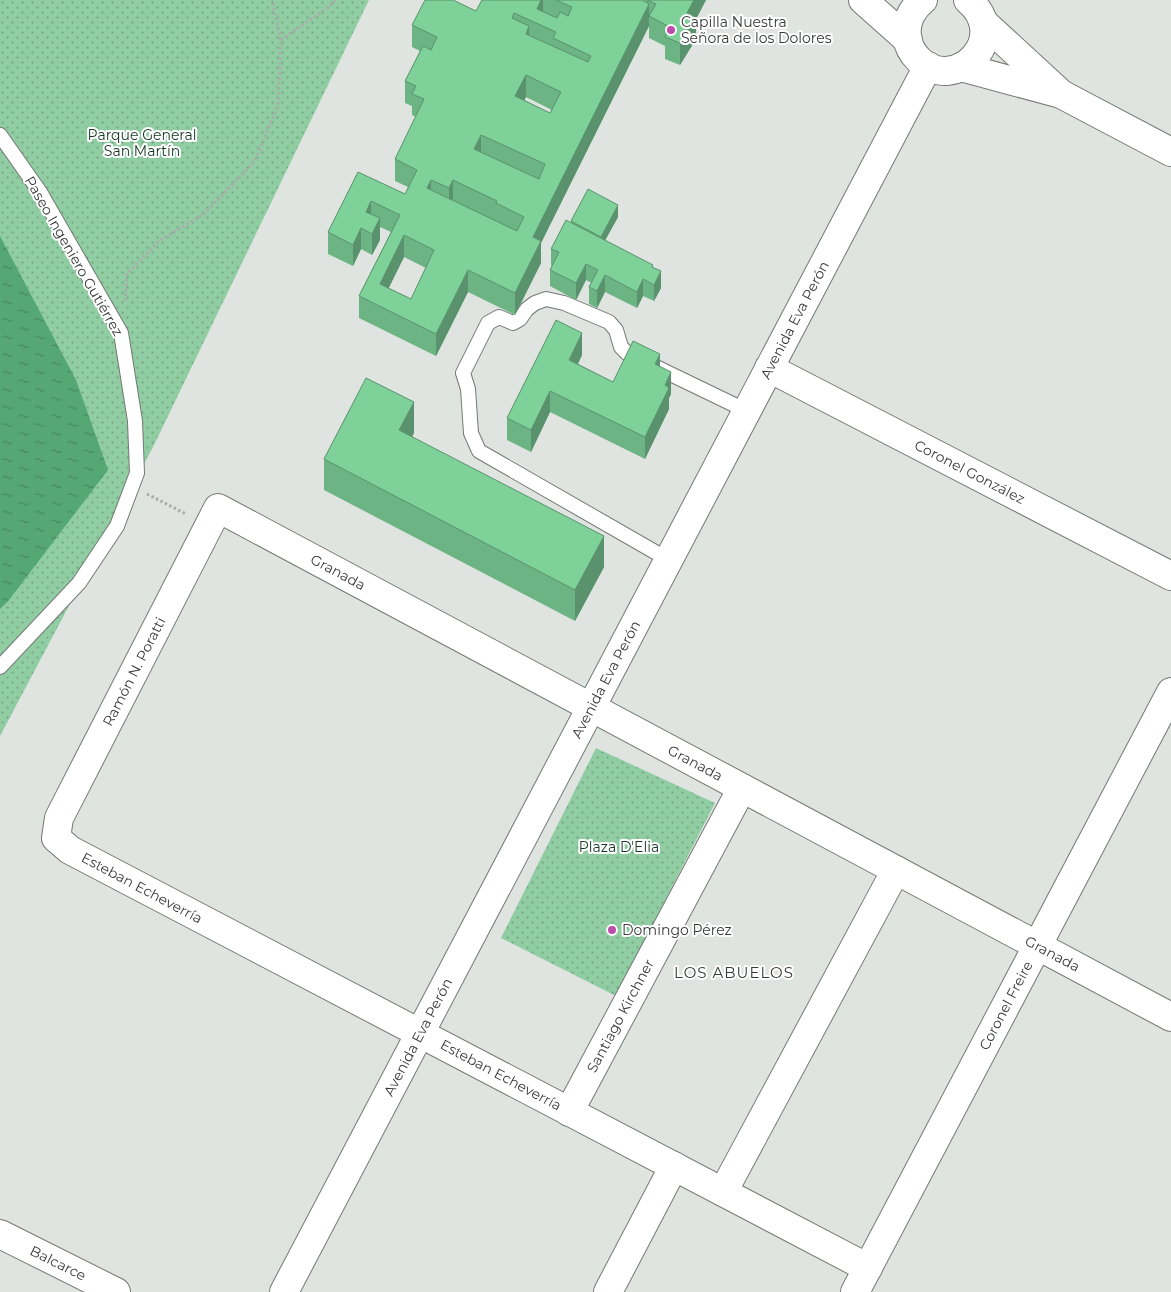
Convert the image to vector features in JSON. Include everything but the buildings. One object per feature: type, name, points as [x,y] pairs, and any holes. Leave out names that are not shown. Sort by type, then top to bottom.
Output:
[{"type":"street","points":[[863,0],[908,40]]},
{"type":"street","points":[[923,0],[915,8],[908,20],[908,40],[913,53],[922,63],[942,70],[961,67],[970,62],[980,51],[984,37],[975,7]]},
{"type":"street","points":[[975,7],[1061,94]]},
{"type":"street","name":"Avenida Eva Perón","points":[[284,1292],[928,66]]},
{"type":"street","points":[[961,67],[1061,94],[1171,152]]},
{"type":"street","name":"Coronel González","points":[[770,368],[1171,576]]},
{"type":"street","name":"Granada","points":[[214,517],[591,707],[1171,1016]]},
{"type":"street","name":"Ramón N. Poratti","points":[[56,838],[60,818],[214,517]]},
{"type":"street","name":"Coronel Freire","points":[[855,1292],[1171,692]]},
{"type":"street","name":"Santiago Kirchner","points":[[569,1112],[742,788]]},
{"type":"street","name":"Esteban Echeverría","points":[[56,838],[70,850],[868,1268]]},
{"type":"street","points":[[722,1192],[896,870]]},
{"type":"street","points":[[608,1292],[674,1166]]},
{"type":"street","name":"Balcarce","points":[[0,1234],[116,1292]]},
{"type":"lane","name":"Paseo Ingeniero Gutiérrez","points":[[0,135],[40,192],[121,334],[135,421],[137,472],[118,526],[79,583],[0,667]]},
{"type":"lane","points":[[669,560],[479,451],[471,433],[468,389],[463,373],[488,322],[499,317],[513,323],[520,319],[527,309],[535,303],[546,299],[564,303],[609,322],[616,330],[621,347],[627,354],[747,411]]},
{"type":"path","points":[[121,334],[128,274],[159,240],[204,214],[255,161],[278,106],[281,40],[272,0]]},
{"type":"path","points":[[281,40],[330,6],[335,0]]},
{"type":"path","points":[[132,486],[214,517]]},
{"type":"green space","name":"Parque General San Martín","points":[[0,0],[369,0],[154,445],[0,736]]},
{"type":"green space","name":"Plaza D'Elia","points":[[596,748],[715,803],[616,996],[501,938]]},
{"type":"water","points":[[0,236],[76,380],[108,470],[9,600],[0,609]]},
{"type":"place","name":"Capilla Nuestra Señora de los Dolores","points":[[671,30]]},
{"type":"place","name":"Domingo Pérez","points":[[612,930]]},
{"type":"district","name":"LOS ABUELOS","points":[[734,973]]}]
